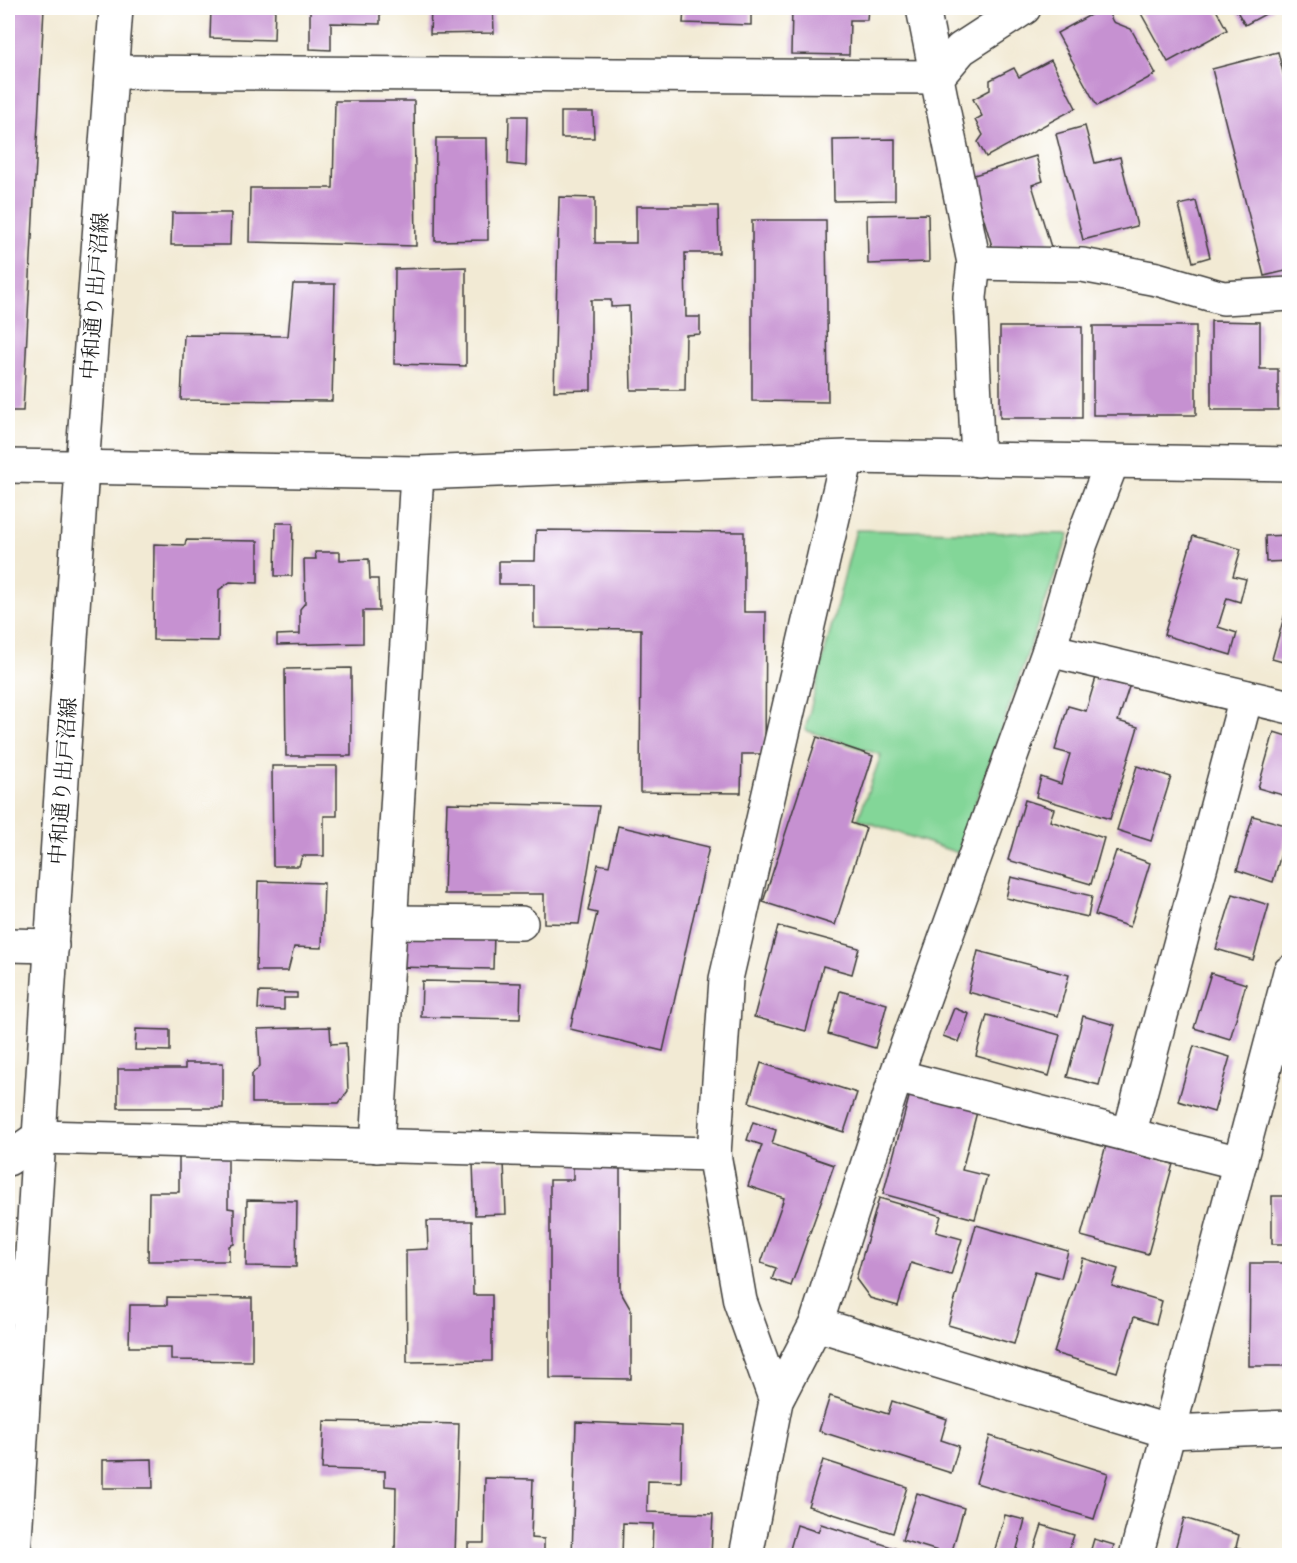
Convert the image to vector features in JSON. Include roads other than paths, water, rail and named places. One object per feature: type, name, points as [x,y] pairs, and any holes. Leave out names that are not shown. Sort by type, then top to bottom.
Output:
[{"type":"street","name":"中和通り出戸沼線","points":[[14,1556],[82,468],[116,8]]},
{"type":"street","points":[[923,8],[974,263],[970,297],[978,460]]},
{"type":"street","points":[[938,77],[961,48],[1024,8]]},
{"type":"street","points":[[112,72],[938,77]]},
{"type":"street","points":[[974,263],[1082,265],[1157,279],[1223,298],[1290,294]]},
{"type":"street","points":[[8,466],[417,473],[847,457],[1290,464]]},
{"type":"street","points":[[776,1401],[740,1302],[714,1154],[726,979],[847,457]]},
{"type":"street","points":[[746,1556],[776,1401],[816,1324],[896,1076],[1050,650],[1081,543],[1112,462]]},
{"type":"street","points":[[377,1146],[417,473]]},
{"type":"street","points":[[1050,650],[1290,707]]},
{"type":"street","points":[[1129,1135],[1246,697]]},
{"type":"street","points":[[390,922],[521,923]]},
{"type":"street","points":[[8,945],[52,946]]},
{"type":"street","points":[[1136,1556],[1290,972]]},
{"type":"street","points":[[896,1076],[1240,1163]]},
{"type":"street","points":[[8,1159],[39,1137],[714,1154]]},
{"type":"street","points":[[816,1324],[1170,1432],[1290,1427]]}]
